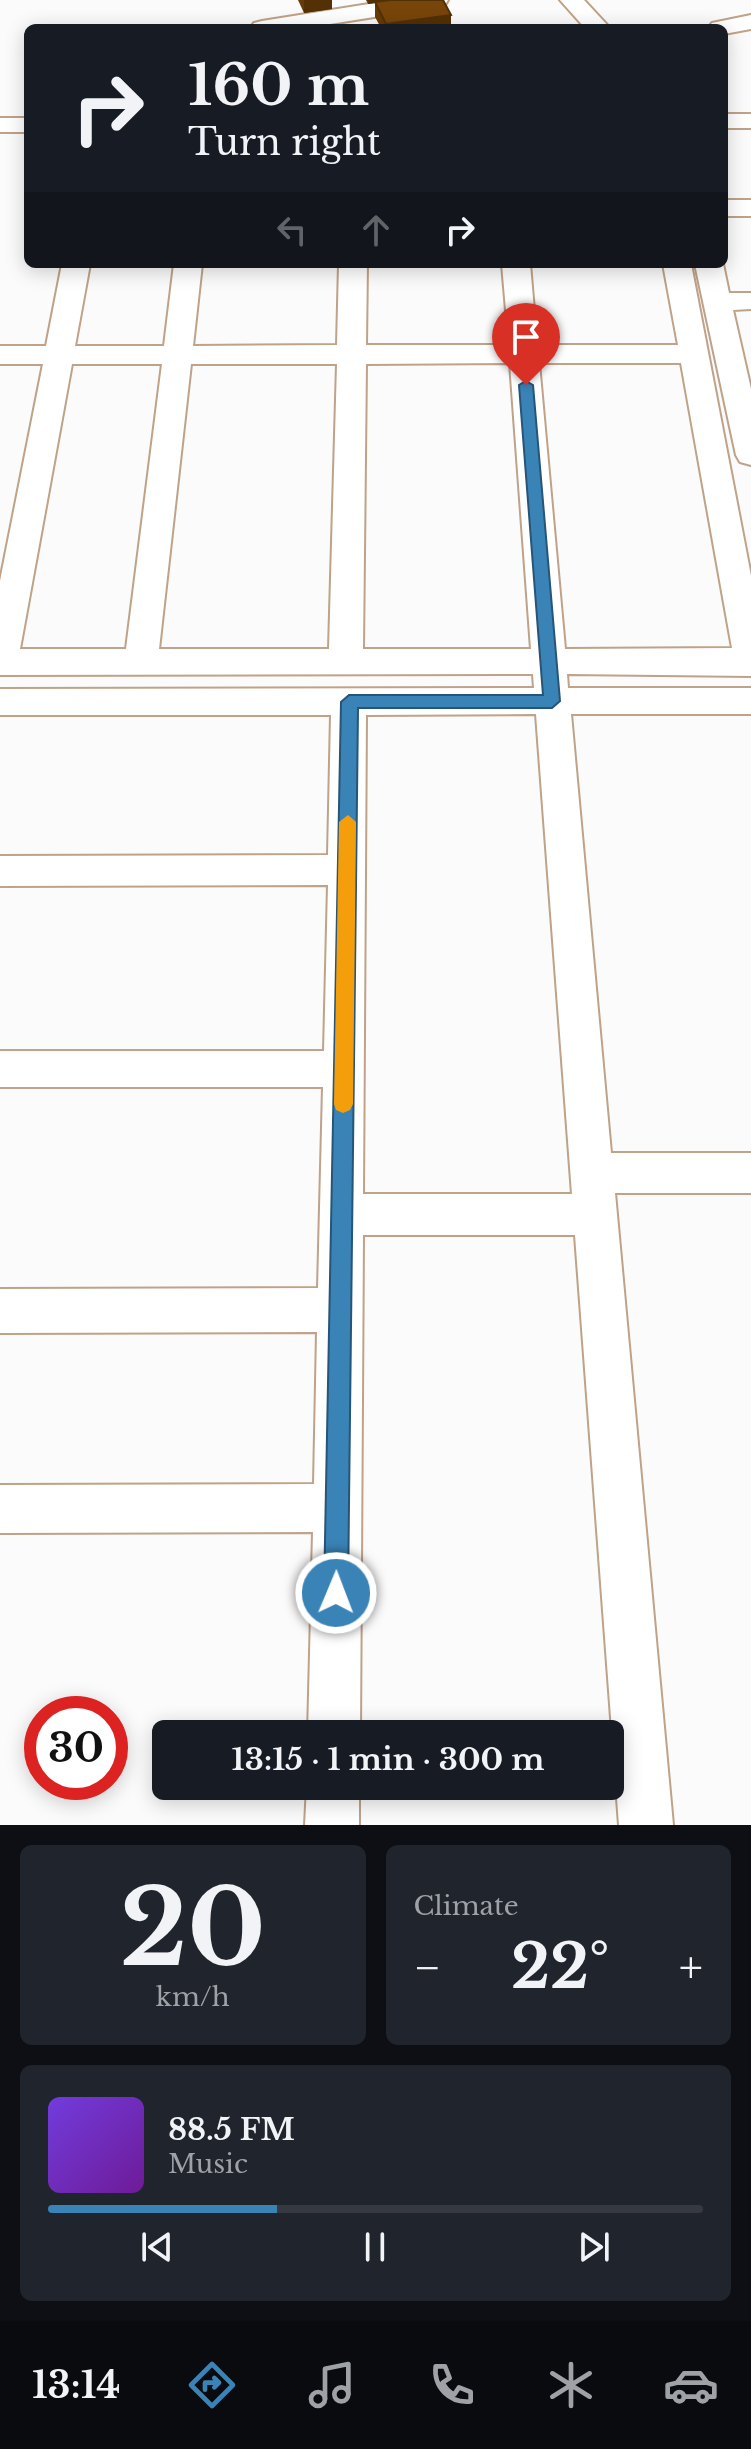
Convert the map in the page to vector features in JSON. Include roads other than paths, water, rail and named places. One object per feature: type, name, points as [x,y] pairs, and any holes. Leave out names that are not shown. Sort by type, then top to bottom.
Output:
[{"type":"street","points":[[287,24],[437,0]]},
{"type":"street","points":[[571,0],[594,24]]},
{"type":"street","points":[[728,26],[751,22]]},
{"type":"street","points":[[0,109],[24,109]]},
{"type":"street","points":[[728,121],[751,121]]},
{"type":"street","points":[[0,125],[24,125]]},
{"type":"street","points":[[728,208],[751,208]]},
{"type":"street","points":[[75,268],[1,662],[141,662],[552,701],[751,701]]},
{"type":"street","points":[[141,662],[188,268]]},
{"type":"street","points":[[334,1720],[353,268]]},
{"type":"street","points":[[516,268],[646,1825]]},
{"type":"street","points":[[0,702],[348,682],[549,661],[751,662],[678,268]]},
{"type":"street","points":[[710,268],[746,410],[751,455]]},
{"type":"street","points":[[718,302],[751,301]]},
{"type":"street","points":[[0,355],[694,354]]},
{"type":"street","points":[[0,871],[347,870]]},
{"type":"street","points":[[0,1069],[344,1069]]},
{"type":"street","points":[[342,1215],[593,1194],[751,1173]]},
{"type":"street","points":[[0,1311],[340,1310]]},
{"type":"street","points":[[0,1509],[338,1508]]},
{"type":"street","points":[[332,1825],[333,1800]]}]
